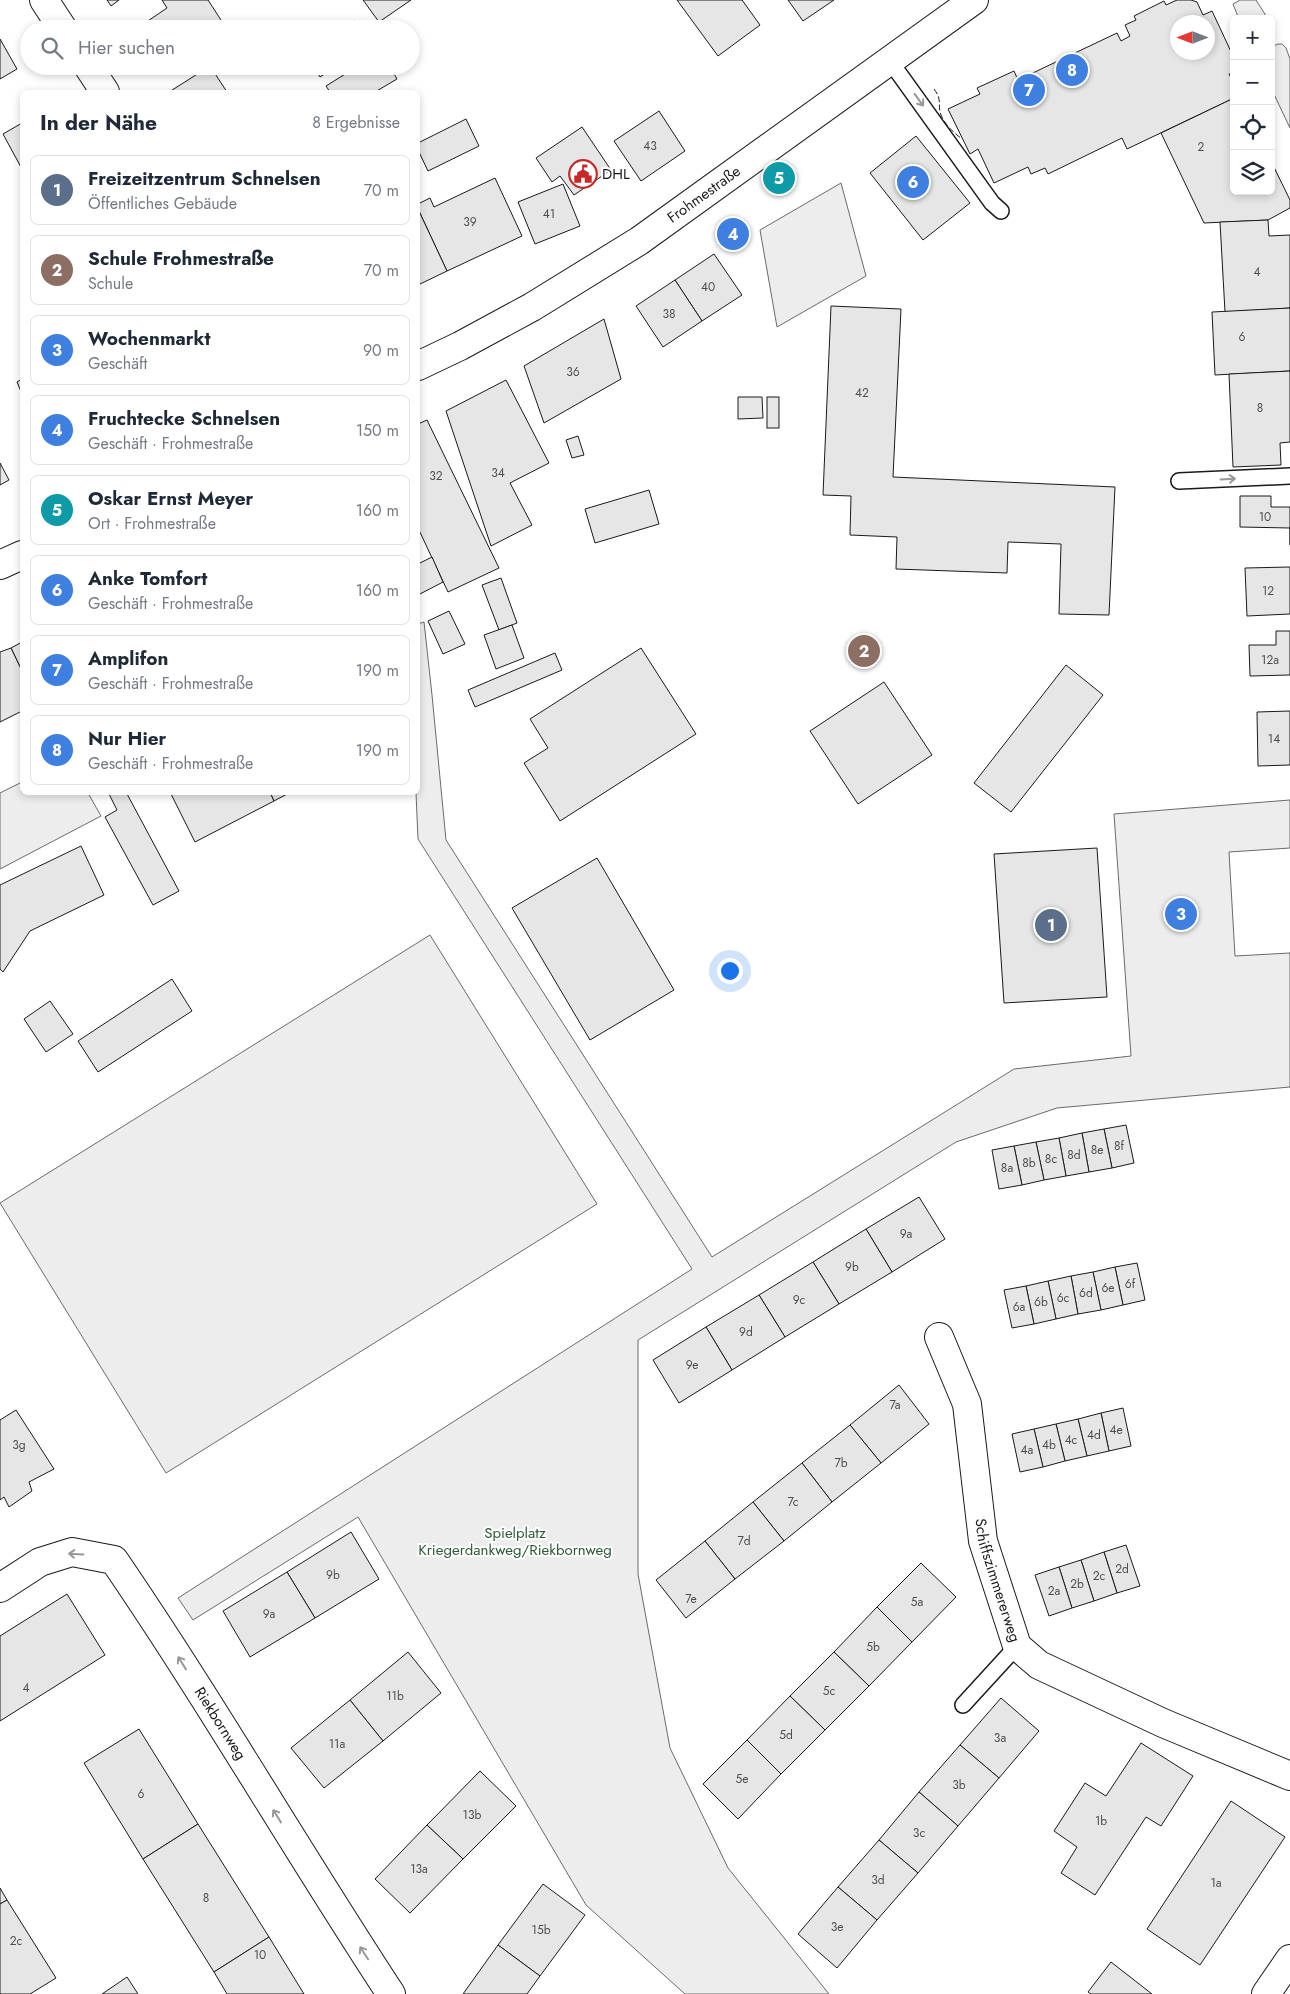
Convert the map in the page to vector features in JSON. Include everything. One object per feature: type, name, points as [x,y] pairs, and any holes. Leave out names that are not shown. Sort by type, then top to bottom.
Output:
[{"type":"street","points":[[44,0],[57,20]]},
{"type":"street","name":"Frohmestraße","points":[[420,365],[532,307],[639,241],[974,0]]},
{"type":"street","points":[[94,75],[104,90]]},
{"type":"street","points":[[0,566],[20,556]]},
{"type":"street","name":"Schiffszimmererweg","points":[[939,1337],[967,1404],[984,1541],[1017,1646],[1039,1665],[1163,1722],[1290,1776]]},
{"type":"street","name":"Riekbornweg","points":[[0,1588],[40,1562],[72,1552],[114,1560],[160,1628],[390,1994]]},
{"type":"street","points":[[1266,1994],[1290,1959]]},
{"type":"lane","points":[[890,60],[992,203],[1001,211]]},
{"type":"lane","points":[[1180,481],[1290,476]]},
{"type":"lane","points":[[963,1706],[1017,1646]]},
{"type":"shaded area","points":[[1240,0],[1256,0],[1265,15],[1237,15],[1233,4]]},
{"type":"shaded area","points":[[1282,44],[1286,48],[1290,59],[1290,128],[1275,96],[1275,45]]},
{"type":"shaded area","points":[[841,183],[866,276],[777,327],[760,230]]},
{"type":"shaded area","points":[[424,622],[446,840],[712,1257],[1014,1069],[1131,1056],[1114,814],[1290,800],[1290,848],[1229,852],[1235,956],[1290,953],[1290,1087],[1057,1108],[956,1142],[638,1340],[638,1574],[670,1748],[728,1868],[829,1994],[685,1994],[586,1905],[358,1517],[193,1620],[178,1598],[692,1269],[418,839],[416,795],[420,795],[420,623]]},
{"type":"shaded area","points":[[20,783],[20,795],[89,795],[101,816],[0,869],[0,793]]},
{"type":"shaded area","points":[[430,935],[597,1204],[166,1473],[0,1203]]},
{"type":"building","points":[[107,0],[119,0],[111,6]]},
{"type":"building","points":[[162,0],[208,0],[221,20],[149,20],[167,8]]},
{"type":"building","points":[[363,0],[411,0],[382,20],[378,20]]},
{"type":"building","points":[[677,0],[742,0],[760,25],[718,56]]},
{"type":"building","points":[[788,0],[834,0],[803,21]]},
{"type":"building","points":[[1177,0],[1197,2],[1203,15],[1170,15],[1170,60],[1215,60],[1215,17],[1230,49],[1230,100],[1127,149],[1122,138],[1048,174],[1045,168],[1031,174],[1028,167],[994,183],[978,149],[970,154],[948,109],[980,94],[977,88],[1014,71],[1018,80],[1117,33],[1121,41],[1130,36],[1125,25],[1136,20],[1134,16],[1164,1],[1166,5]]},
{"type":"building","points":[[1212,11],[1214,15],[1203,15]]},
{"type":"building","points":[[0,39],[17,69],[0,79]]},
{"type":"building","points":[[196,75],[216,75],[226,90],[172,90]]},
{"type":"building","points":[[344,75],[395,75],[397,79],[378,90],[329,90],[326,86]]},
{"type":"building","points":[[1230,100],[1230,195],[1275,195],[1275,169],[1290,200],[1290,208],[1268,220],[1204,223],[1161,133]]},
{"type":"building","points":[[659,111],[685,151],[641,181],[614,141]]},
{"type":"building","points":[[466,119],[479,146],[428,171],[420,154],[420,142]]},
{"type":"building","points":[[20,124],[20,165],[3,134]]},
{"type":"building","points":[[582,127],[611,170],[574,195],[560,176],[552,182],[536,158]]},
{"type":"building","points":[[916,136],[970,203],[923,240],[870,173]]},
{"type":"building","points":[[495,178],[522,236],[447,271],[420,213],[420,203],[430,198],[434,207]]},
{"type":"building","points":[[563,184],[580,226],[535,244],[518,202]]},
{"type":"building","points":[[420,213],[447,271],[420,284]]},
{"type":"building","points":[[1268,220],[1269,236],[1290,235],[1290,308],[1225,312],[1220,222]]},
{"type":"building","points":[[714,254],[742,295],[702,321],[675,280]]},
{"type":"building","points":[[675,280],[702,321],[663,347],[636,306]]},
{"type":"building","points":[[831,306],[901,309],[893,477],[1115,487],[1109,615],[1059,614],[1061,544],[1008,542],[1007,573],[896,569],[897,537],[850,535],[851,496],[823,495]]},
{"type":"building","points":[[1290,308],[1290,371],[1215,375],[1212,312]]},
{"type":"building","points":[[604,319],[621,379],[544,423],[524,366]]},
{"type":"building","points":[[1290,371],[1290,442],[1280,443],[1281,465],[1233,467],[1229,374]]},
{"type":"building","points":[[506,380],[549,463],[510,483],[532,525],[491,546],[446,411]]},
{"type":"building","points":[[738,397],[762,397],[763,418],[738,419]]},
{"type":"building","points":[[767,397],[779,397],[779,428],[767,428]]},
{"type":"building","points":[[427,420],[499,568],[448,592],[420,532],[420,423]]},
{"type":"building","points":[[578,436],[584,455],[572,458],[566,440]]},
{"type":"building","points":[[0,463],[9,480],[0,485]]},
{"type":"building","points":[[649,490],[659,524],[595,543],[585,509]]},
{"type":"building","points":[[1240,496],[1271,496],[1271,507],[1290,507],[1290,528],[1240,527]]},
{"type":"building","points":[[432,557],[443,582],[420,594],[420,563]]},
{"type":"building","points":[[1290,567],[1290,614],[1247,616],[1245,568]]},
{"type":"building","points":[[501,578],[517,623],[499,630],[482,585]]},
{"type":"building","points":[[449,611],[465,644],[443,654],[428,621]]},
{"type":"building","points":[[512,625],[524,658],[496,669],[484,635]]},
{"type":"building","points":[[1276,631],[1290,631],[1290,675],[1250,676],[1249,645],[1276,645]]},
{"type":"building","points":[[20,643],[20,667],[11,648]]},
{"type":"building","points":[[11,648],[20,667],[20,712],[0,722],[0,652]]},
{"type":"building","points":[[641,648],[696,734],[560,821],[524,763],[548,748],[530,719]]},
{"type":"building","points":[[555,653],[562,670],[475,707],[468,690]]},
{"type":"building","points":[[1066,665],[1103,695],[1011,812],[974,783]]},
{"type":"building","points":[[884,682],[932,755],[858,804],[810,731]]},
{"type":"building","points":[[1290,711],[1290,765],[1258,766],[1257,712]]},
{"type":"building","points":[[110,795],[128,795],[179,891],[153,905],[105,817],[117,810]]},
{"type":"building","points":[[172,795],[271,795],[274,801],[195,842]]},
{"type":"building","points":[[271,795],[285,795],[274,801]]},
{"type":"building","points":[[81,846],[104,895],[30,931],[3,972],[0,969],[0,885]]},
{"type":"building","points":[[1097,848],[1107,997],[1004,1003],[994,854]]},
{"type":"building","points":[[597,858],[674,990],[590,1040],[512,908]]},
{"type":"building","points":[[172,979],[192,1011],[98,1072],[78,1041]]},
{"type":"building","points":[[50,1001],[73,1034],[46,1052],[24,1019]]},
{"type":"building","points":[[1126,1125],[1134,1163],[1112,1168],[1104,1129]]},
{"type":"building","points":[[1104,1129],[1112,1168],[1089,1172],[1082,1133]]},
{"type":"building","points":[[1082,1133],[1089,1172],[1066,1176],[1059,1138]]},
{"type":"building","points":[[1059,1138],[1066,1176],[1044,1180],[1036,1142]]},
{"type":"building","points":[[1036,1142],[1044,1180],[1022,1185],[1014,1146]]},
{"type":"building","points":[[1014,1146],[1022,1185],[999,1189],[992,1150]]},
{"type":"building","points":[[919,1197],[945,1239],[892,1272],[866,1229]]},
{"type":"building","points":[[866,1229],[892,1272],[839,1304],[813,1262]]},
{"type":"building","points":[[813,1262],[839,1304],[785,1337],[759,1295]]},
{"type":"building","points":[[1137,1263],[1145,1300],[1123,1305],[1115,1267]]},
{"type":"building","points":[[1115,1267],[1123,1305],[1101,1310],[1093,1272]]},
{"type":"building","points":[[1093,1272],[1101,1310],[1078,1314],[1071,1276]]},
{"type":"building","points":[[1071,1276],[1078,1314],[1056,1319],[1048,1281]]},
{"type":"building","points":[[1048,1281],[1056,1319],[1034,1324],[1026,1286]]},
{"type":"building","points":[[1026,1286],[1034,1324],[1012,1328],[1004,1290]]},
{"type":"building","points":[[759,1295],[785,1337],[732,1370],[706,1327]]},
{"type":"building","points":[[706,1327],[732,1370],[679,1403],[653,1360]]},
{"type":"building","points":[[899,1385],[929,1424],[881,1463],[850,1425]]},
{"type":"building","points":[[1123,1408],[1131,1446],[1109,1451],[1101,1413]]},
{"type":"building","points":[[16,1410],[54,1469],[29,1482],[32,1491],[9,1507],[4,1497],[0,1500],[0,1420]]},
{"type":"building","points":[[1101,1413],[1109,1451],[1087,1456],[1078,1419]]},
{"type":"building","points":[[1078,1419],[1087,1456],[1065,1461],[1056,1424]]},
{"type":"building","points":[[1056,1424],[1065,1461],[1043,1467],[1034,1429]]},
{"type":"building","points":[[850,1425],[881,1463],[832,1502],[802,1463]]},
{"type":"building","points":[[1034,1429],[1043,1467],[1020,1472],[1012,1434]]},
{"type":"building","points":[[802,1463],[832,1502],[784,1541],[753,1502]]},
{"type":"building","points":[[753,1502],[784,1541],[735,1579],[705,1541]]},
{"type":"building","points":[[351,1532],[379,1579],[315,1618],[287,1572]]},
{"type":"building","points":[[705,1541],[735,1579],[686,1618],[656,1580]]},
{"type":"building","points":[[1126,1545],[1140,1586],[1117,1593],[1104,1552]]},
{"type":"building","points":[[1104,1552],[1117,1593],[1094,1601],[1081,1560]]},
{"type":"building","points":[[1081,1560],[1094,1601],[1072,1608],[1059,1567]]},
{"type":"building","points":[[921,1563],[956,1597],[912,1642],[877,1607]]},
{"type":"building","points":[[1059,1567],[1072,1608],[1049,1616],[1035,1575]]},
{"type":"building","points":[[287,1572],[315,1618],[250,1657],[223,1611]]},
{"type":"building","points":[[67,1594],[105,1655],[0,1721],[0,1636]]},
{"type":"building","points":[[877,1607],[912,1642],[869,1686],[834,1652]]},
{"type":"building","points":[[408,1652],[441,1693],[383,1741],[350,1700]]},
{"type":"building","points":[[834,1652],[869,1686],[825,1730],[790,1696]]},
{"type":"building","points":[[790,1696],[825,1730],[781,1774],[747,1740]]},
{"type":"building","points":[[1001,1698],[1039,1731],[999,1778],[960,1745]]},
{"type":"building","points":[[350,1700],[383,1741],[324,1788],[291,1748]]},
{"type":"building","points":[[139,1729],[198,1824],[143,1859],[84,1763]]},
{"type":"building","points":[[747,1740],[781,1774],[738,1819],[703,1784]]},
{"type":"building","points":[[1141,1743],[1193,1776],[1161,1826],[1146,1817],[1095,1895],[1061,1873],[1077,1847],[1054,1831],[1085,1783],[1106,1796]]},
{"type":"building","points":[[960,1745],[999,1778],[958,1826],[919,1792]]},
{"type":"building","points":[[480,1771],[516,1806],[463,1859],[427,1825]]},
{"type":"building","points":[[919,1792],[958,1826],[918,1873],[879,1840]]},
{"type":"building","points":[[1231,1801],[1285,1837],[1200,1965],[1147,1929]]},
{"type":"building","points":[[198,1824],[269,1937],[214,1972],[143,1859]]},
{"type":"building","points":[[427,1825],[463,1859],[410,1913],[375,1879]]},
{"type":"building","points":[[879,1840],[918,1873],[877,1920],[838,1887]]},
{"type":"building","points":[[543,1884],[585,1915],[540,1976],[498,1945]]},
{"type":"building","points":[[838,1887],[877,1920],[837,1968],[798,1934]]},
{"type":"building","points":[[0,1888],[7,1900],[0,1904]]},
{"type":"building","points":[[7,1900],[56,1978],[30,1994],[0,1994],[0,1904]]},
{"type":"building","points":[[269,1937],[304,1994],[227,1994],[214,1972]]},
{"type":"building","points":[[498,1945],[540,1976],[527,1994],[463,1994]]},
{"type":"building","points":[[1111,1962],[1152,1994],[1091,1994],[1088,1992]]},
{"type":"building","points":[[127,1977],[138,1994],[102,1994]]},
{"type":"fence","points":[[934,89],[939,100],[943,119],[962,139]]},
{"type":"place","name":"Nur Hier","points":[[1072,70]]},
{"type":"place","name":"Amplifon","points":[[1029,90]]},
{"type":"place","name":"DHL","points":[[583,174]]},
{"type":"place","name":"Oskar Ernst Meyer","points":[[779,178]]},
{"type":"place","name":"Anke Tomfort","points":[[913,182]]},
{"type":"place","name":"Fruchtecke Schnelsen","points":[[733,234]]},
{"type":"place","name":"Schule Frohmestraße","points":[[864,651]]},
{"type":"place","name":"Wochenmarkt","points":[[1181,914]]},
{"type":"place","name":"Freizeitzentrum Schnelsen","points":[[1051,925]]},
{"type":"park label","name":"Spielplatz Kriegerdankweg/Riekbornweg","points":[[515,1542]]}]
